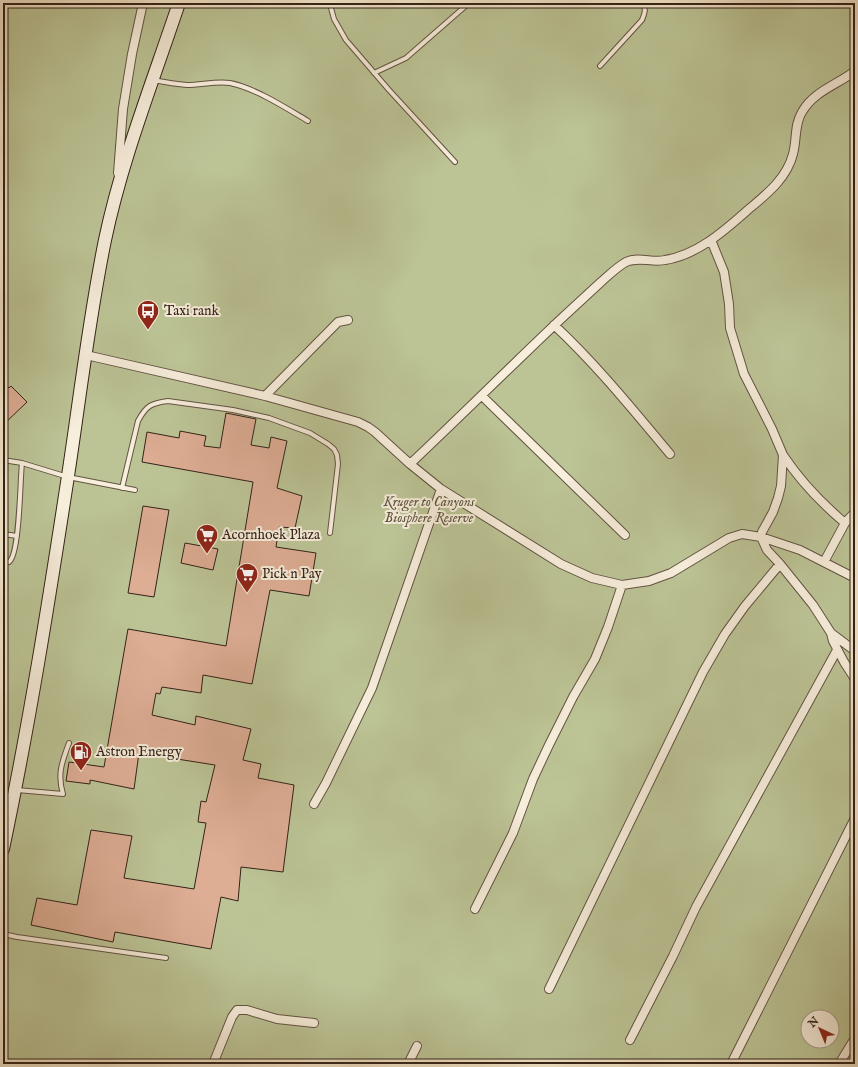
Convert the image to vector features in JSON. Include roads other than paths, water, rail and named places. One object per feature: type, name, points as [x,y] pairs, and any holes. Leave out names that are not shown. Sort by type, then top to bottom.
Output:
[{"type":"street","points":[[3,849],[16,789],[106,238],[134,134],[179,3]]},
{"type":"street","points":[[116,197],[123,109],[142,4]]},
{"type":"street","points":[[410,464],[554,325],[614,271],[626,262],[636,259],[663,261],[676,258],[712,240],[756,204],[773,188],[789,165],[793,153],[798,121],[806,107],[817,95],[846,78],[855,70]]},
{"type":"street","points":[[712,240],[724,272],[729,304],[730,328],[744,374],[784,455],[804,484],[828,509],[845,523]]},
{"type":"street","points":[[265,396],[338,322],[348,320]]},
{"type":"street","points":[[554,325],[572,341],[670,454]]},
{"type":"street","points":[[86,355],[265,396],[368,426],[410,464],[441,489],[561,564],[592,578],[622,585],[649,581],[671,572],[729,538],[742,534],[761,537],[800,550],[855,578]]},
{"type":"street","points":[[482,396],[625,535]]},
{"type":"street","points":[[784,455],[781,486],[778,498],[773,512],[766,522],[761,537],[767,550],[813,605],[830,634],[837,650],[855,679]]},
{"type":"street","points":[[314,804],[326,783],[372,688],[441,489]]},
{"type":"street","points":[[824,562],[845,523],[855,512]]},
{"type":"street","points":[[549,989],[703,672],[725,634],[745,606],[780,564]]},
{"type":"street","points":[[475,909],[513,833],[533,779],[549,745],[573,697],[595,659],[608,628],[622,585]]},
{"type":"street","points":[[830,634],[855,651]]},
{"type":"street","points":[[630,1040],[696,907],[837,650]]},
{"type":"street","points":[[731,1064],[855,818]]},
{"type":"street","points":[[213,1064],[232,1017],[237,1010],[247,1010],[277,1019],[314,1023]]},
{"type":"street","points":[[839,1064],[855,1038]]},
{"type":"street","points":[[408,1064],[417,1046]]},
{"type":"lane","points":[[332,3],[331,8],[337,25],[346,40],[455,162]]},
{"type":"lane","points":[[374,73],[406,58],[469,3]]},
{"type":"lane","points":[[600,66],[642,20],[645,14],[644,3]]},
{"type":"lane","points":[[153,80],[188,85],[219,82],[231,83],[273,101],[308,121]]},
{"type":"lane","points":[[122,488],[138,421],[143,412],[150,405],[168,402],[233,410],[269,418],[310,433],[328,444],[334,450],[337,455],[338,464],[330,533]]},
{"type":"lane","points":[[3,460],[22,463],[68,477],[135,490]]},
{"type":"lane","points":[[3,563],[9,562],[12,558],[17,536],[22,463]]},
{"type":"lane","points":[[3,534],[17,536]]},
{"type":"lane","points":[[16,789],[63,794],[60,783],[60,773],[69,743]]},
{"type":"lane","points":[[3,934],[166,958]]},
{"type":"place","name":"Taxi rank","points":[[148,330]]},
{"type":"place","name":"Acornhoek Plaza","points":[[207,554]]},
{"type":"place","name":"Pick n Pay","points":[[247,594]]},
{"type":"place","name":"Astron Energy","points":[[81,772]]},
{"type":"park label","name":"Kruger to Canyons Biosphere Reserve","points":[[429,510]]}]
